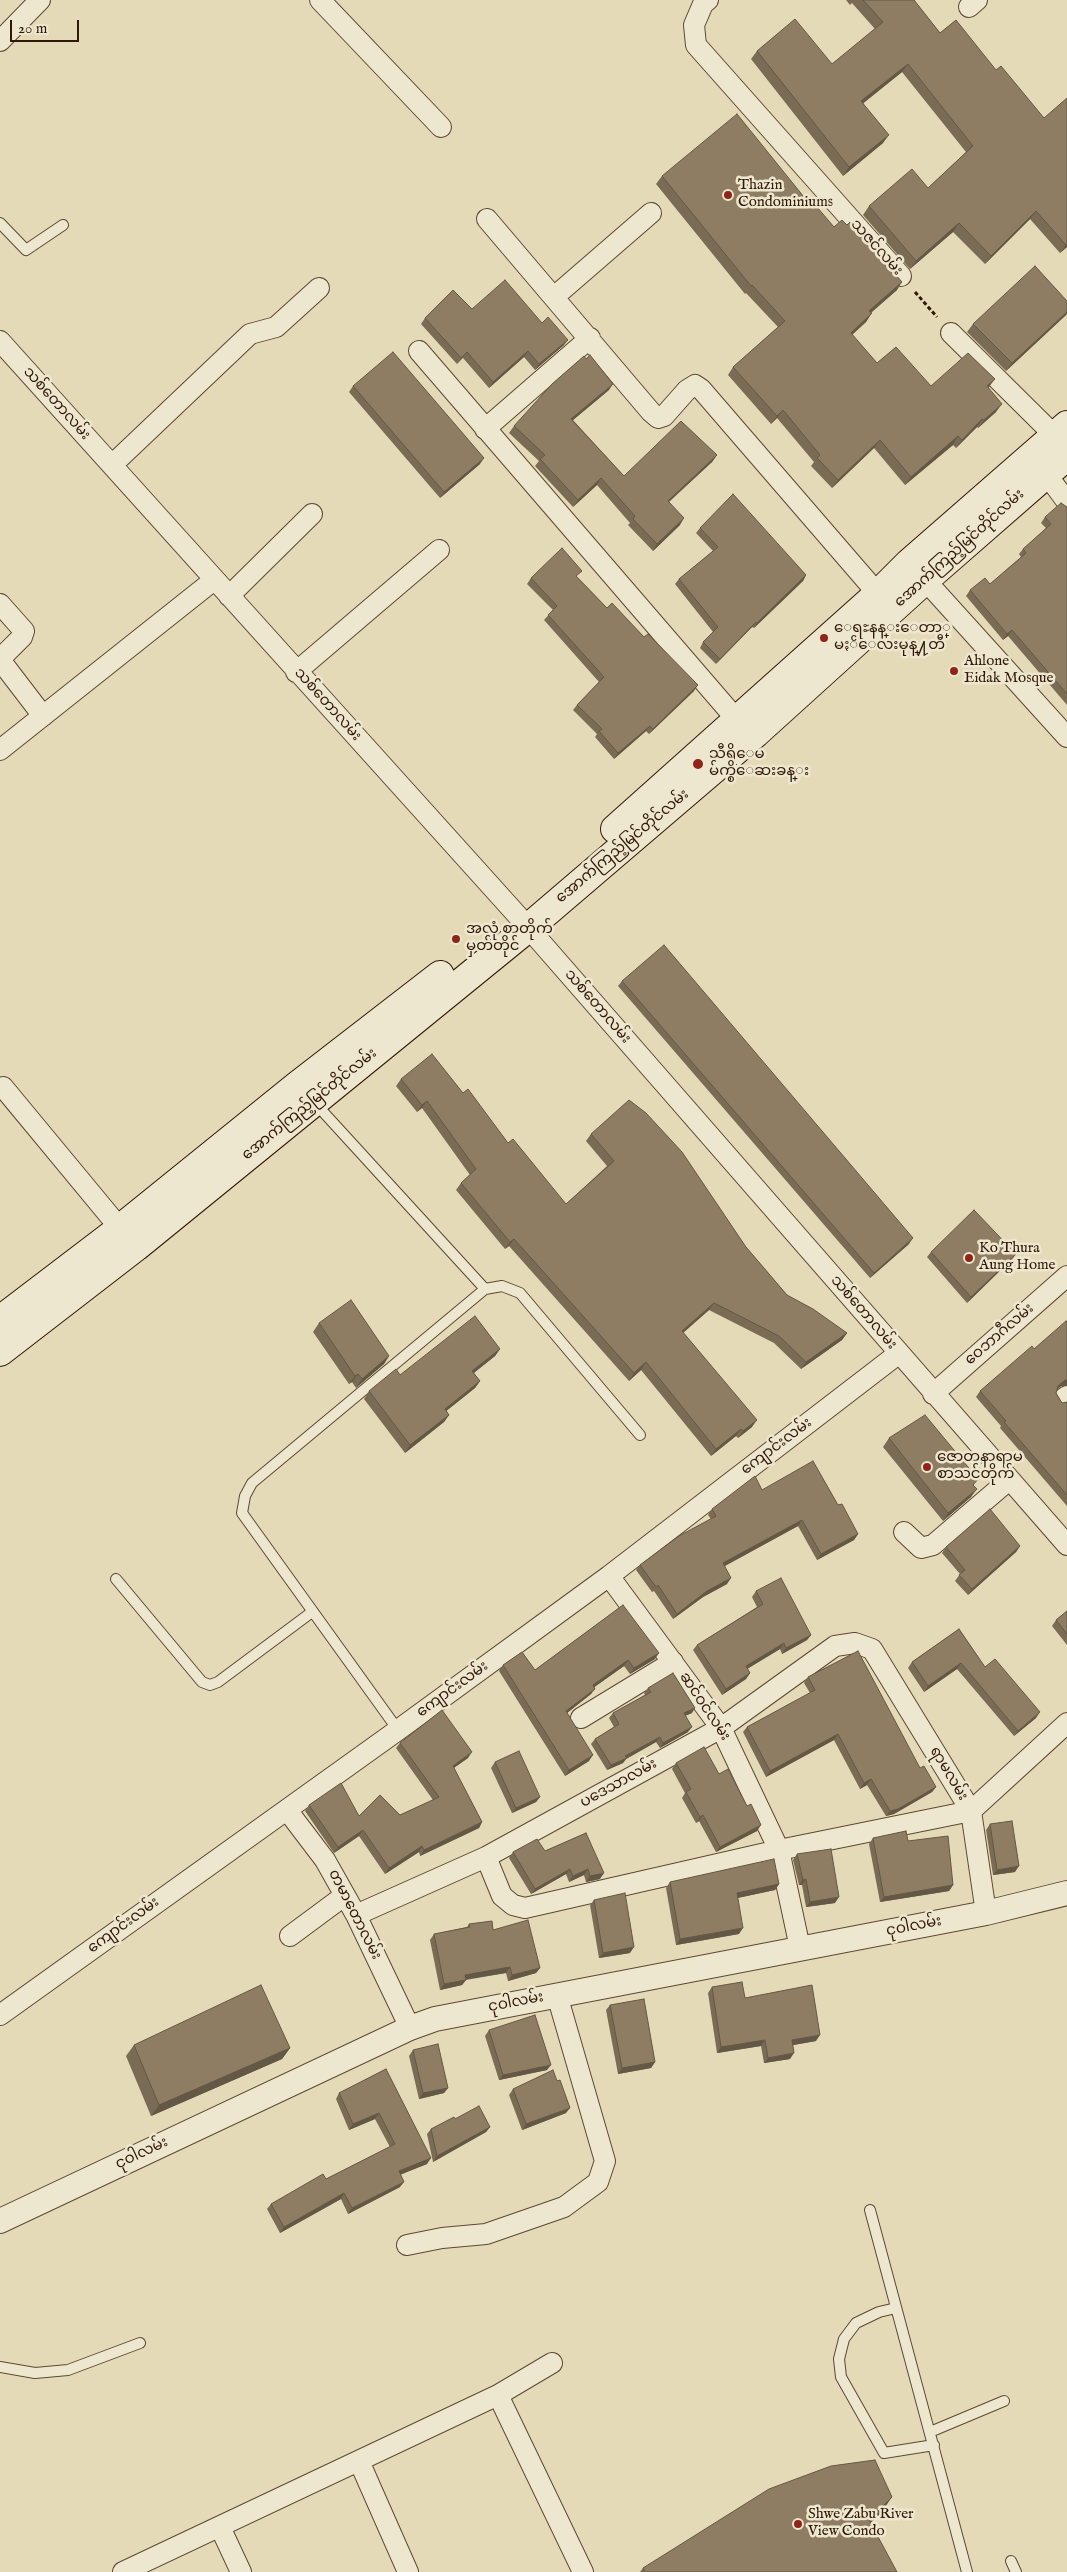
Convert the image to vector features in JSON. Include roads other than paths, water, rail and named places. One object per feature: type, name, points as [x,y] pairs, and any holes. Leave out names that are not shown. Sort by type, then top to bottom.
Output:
[{"type":"main road","name":"အောက်ကြည့်မြင်တိုင်လမ်း","points":[[0,1352],[51,1297],[128,1238],[306,1093],[523,922],[747,726],[917,571],[1039,464],[1063,439]]},
{"type":"main road","name":"အောက်ကြည့်မြင်တိုင်လမ်း","points":[[0,1320],[51,1297]]},
{"type":"street","points":[[0,41],[40,0]]},
{"type":"street","points":[[320,0],[441,127]]},
{"type":"street","name":"သဇင်လမ်း","points":[[708,0],[703,4],[694,25],[696,45],[901,276]]},
{"type":"street","points":[[554,297],[651,213]]},
{"type":"street","points":[[487,219],[658,418],[664,416],[687,390],[695,385],[701,389],[886,601]]},
{"type":"street","points":[[112,465],[250,334],[276,327],[319,288]]},
{"type":"street","points":[[951,333],[1063,439]]},
{"type":"street","points":[[486,428],[590,338]]},
{"type":"street","name":"သစ်တောလမ်း","points":[[0,342],[523,922],[898,1354],[1067,1545]]},
{"type":"street","points":[[419,351],[747,726]]},
{"type":"street","points":[[1039,464],[1067,502]]},
{"type":"street","points":[[229,596],[312,514]]},
{"type":"street","points":[[296,672],[439,550]]},
{"type":"street","points":[[917,571],[1067,737]]},
{"type":"street","points":[[0,750],[214,580]]},
{"type":"street","points":[[0,604],[24,631],[22,637],[1,658],[4,665],[43,716]]},
{"type":"street","points":[[4,1087],[128,1238]]},
{"type":"street","name":"ဝေဘာဂီလမ်း","points":[[933,1394],[1067,1276]]},
{"type":"street","name":"ကျောင်းလမ်း","points":[[0,2015],[398,1730],[609,1576],[898,1354]]},
{"type":"street","points":[[904,1532],[921,1548],[934,1545],[1009,1480]]},
{"type":"street","name":"ဆင်ဝင်လမ်း","points":[[609,1576],[721,1728],[779,1850],[800,1948]]},
{"type":"street","name":"ပဒေသာလမ်း","points":[[356,1915],[486,1857],[721,1728],[835,1646],[855,1643],[872,1649]]},
{"type":"street","name":"ရာမလမ်း","points":[[872,1649],[971,1811],[986,1913]]},
{"type":"street","points":[[581,1718],[673,1662]]},
{"type":"street","points":[[486,1857],[502,1896],[513,1905],[526,1908],[779,1850],[971,1811],[1067,1724]]},
{"type":"street","name":"တမာတောလမ်း","points":[[286,1810],[325,1860],[356,1915],[410,2028]]},
{"type":"street","name":"ငုဝါလမ်း","points":[[0,2221],[410,2028],[435,2019],[986,1913],[1067,1893]]},
{"type":"street","points":[[290,1936],[344,1896]]},
{"type":"street","points":[[407,2245],[442,2238],[486,2234],[564,2207],[598,2182],[605,2161],[557,1995]]},
{"type":"street","points":[[123,2572],[498,2395],[552,2363]]},
{"type":"street","points":[[498,2395],[583,2572]]},
{"type":"street","points":[[359,2461],[408,2572]]},
{"type":"street","points":[[220,2527],[241,2572]]},
{"type":"lane","points":[[0,223],[26,250],[63,225]]},
{"type":"lane","points":[[306,1093],[485,1289]]},
{"type":"lane","points":[[398,1730],[242,1513],[245,1496],[252,1483],[485,1289],[502,1286],[520,1292],[640,1435]]},
{"type":"lane","points":[[116,1579],[202,1682],[210,1684],[218,1682],[312,1612]]},
{"type":"lane","points":[[870,2210],[967,2572]]},
{"type":"lane","points":[[896,2308],[879,2312],[856,2323],[844,2339],[839,2359],[841,2378],[884,2453],[934,2445]]},
{"type":"lane","points":[[0,2367],[35,2374],[68,2370],[140,2342]]},
{"type":"lane","points":[[930,2432],[1004,2401]]},
{"type":"lane","points":[[1010,2561],[1016,2572]]},
{"type":"place","name":"Thazin Condominiums","points":[[728,195]]},
{"type":"place","name":"ေရႊနန္းေတာ္ မႏၲေလးမုန္႔တီ","points":[[824,638]]},
{"type":"place","name":"Ahlone Eidak Mosque","points":[[954,671]]},
{"type":"place","name":"သီရိေမ မ်က္စိေဆးခန္း","points":[[698,764]]},
{"type":"place","name":"အလုံ စာတိုက် မှတ်တိုင်","points":[[456,939]]},
{"type":"place","name":"Ko Thura Aung Home","points":[[969,1258]]},
{"type":"place","name":"ဇောတနာရာမ စာသင်တိုက်","points":[[927,1467]]},
{"type":"place","name":"Shwe Zabu River View Condo","points":[[798,2524]]}]
